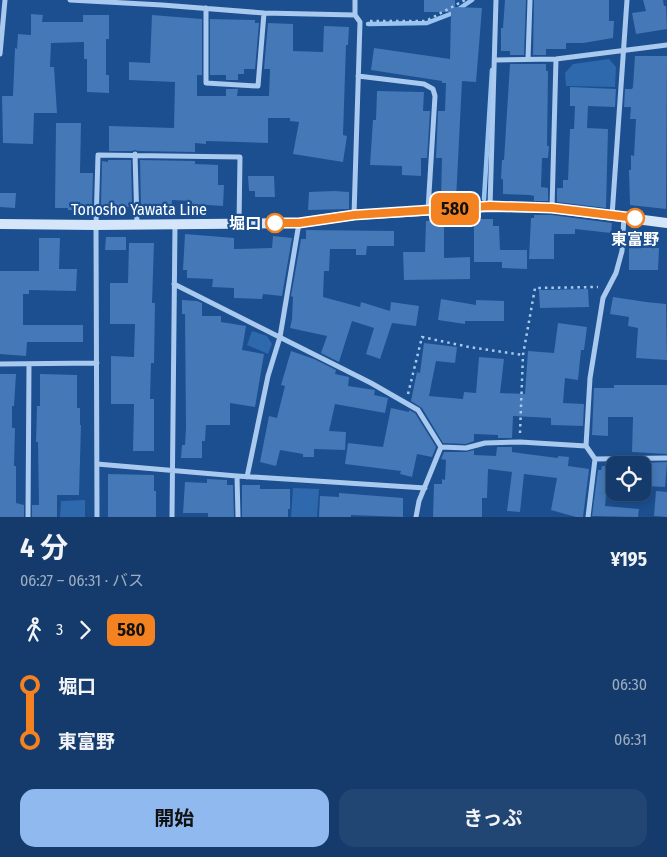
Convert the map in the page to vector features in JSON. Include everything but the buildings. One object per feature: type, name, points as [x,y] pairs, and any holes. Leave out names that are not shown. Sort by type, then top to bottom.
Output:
[{"type":"main road","name":"Tonosho Yawata Line","points":[[0,224],[299,223],[354,215],[490,206],[552,208],[667,223]]},
{"type":"street","points":[[0,54],[5,0]]},
{"type":"street","points":[[70,0],[162,2],[264,14],[355,16]]},
{"type":"street","points":[[354,215],[360,22],[355,16],[355,0]]},
{"type":"street","points":[[490,206],[496,0]]},
{"type":"street","points":[[528,59],[530,0]]},
{"type":"street","points":[[612,216],[627,0]]},
{"type":"street","points":[[206,8],[206,83],[258,86],[264,14]]},
{"type":"street","points":[[495,60],[556,59],[667,45]]},
{"type":"street","points":[[552,208],[556,59]]},
{"type":"street","points":[[358,76],[424,84],[433,89],[435,96],[428,210]]},
{"type":"street","points":[[97,517],[96,225],[98,154],[240,157],[239,224]]},
{"type":"street","points":[[135,154],[137,224]]},
{"type":"street","points":[[588,517],[595,459],[586,446],[590,378],[602,298],[616,273],[622,251],[624,216]]},
{"type":"street","points":[[247,477],[268,376],[280,337],[299,223]]},
{"type":"street","points":[[172,517],[175,224]]},
{"type":"street","points":[[174,284],[371,383],[418,410],[441,447]]},
{"type":"street","points":[[0,364],[96,363]]},
{"type":"street","points":[[28,517],[29,365]]},
{"type":"street","points":[[441,447],[466,448],[485,443],[520,442],[586,446]]},
{"type":"street","points":[[416,517],[418,501],[441,447]]},
{"type":"street","points":[[595,459],[667,458]]},
{"type":"street","points":[[97,464],[247,477],[425,488]]},
{"type":"street","points":[[236,476],[238,517]]},
{"type":"path","points":[[360,22],[426,21],[465,0]]},
{"type":"path","points":[[520,442],[523,355],[535,288],[608,287]]},
{"type":"path","points":[[406,404],[422,337],[469,347],[523,355]]},
{"type":"shaded area","points":[[609,59],[616,67],[615,87],[566,86],[565,73],[573,64]]},
{"type":"shaded area","points":[[252,331],[267,336],[272,344],[268,354],[247,345]]},
{"type":"shaded area","points":[[293,488],[319,489],[317,517],[291,517]]},
{"type":"shaded area","points":[[85,500],[85,517],[60,517],[61,501]]},
{"type":"waterway","points":[[368,24],[427,23],[453,13],[472,0]]},
{"type":"waterway","points":[[484,199],[492,70]]},
{"type":"bus line","name":"580","points":[[275,223],[299,223],[354,215],[490,206],[552,208],[635,218]]},
{"type":"place","name":"東富野","points":[[635,218]]},
{"type":"place","name":"堀口","points":[[275,223]]}]
